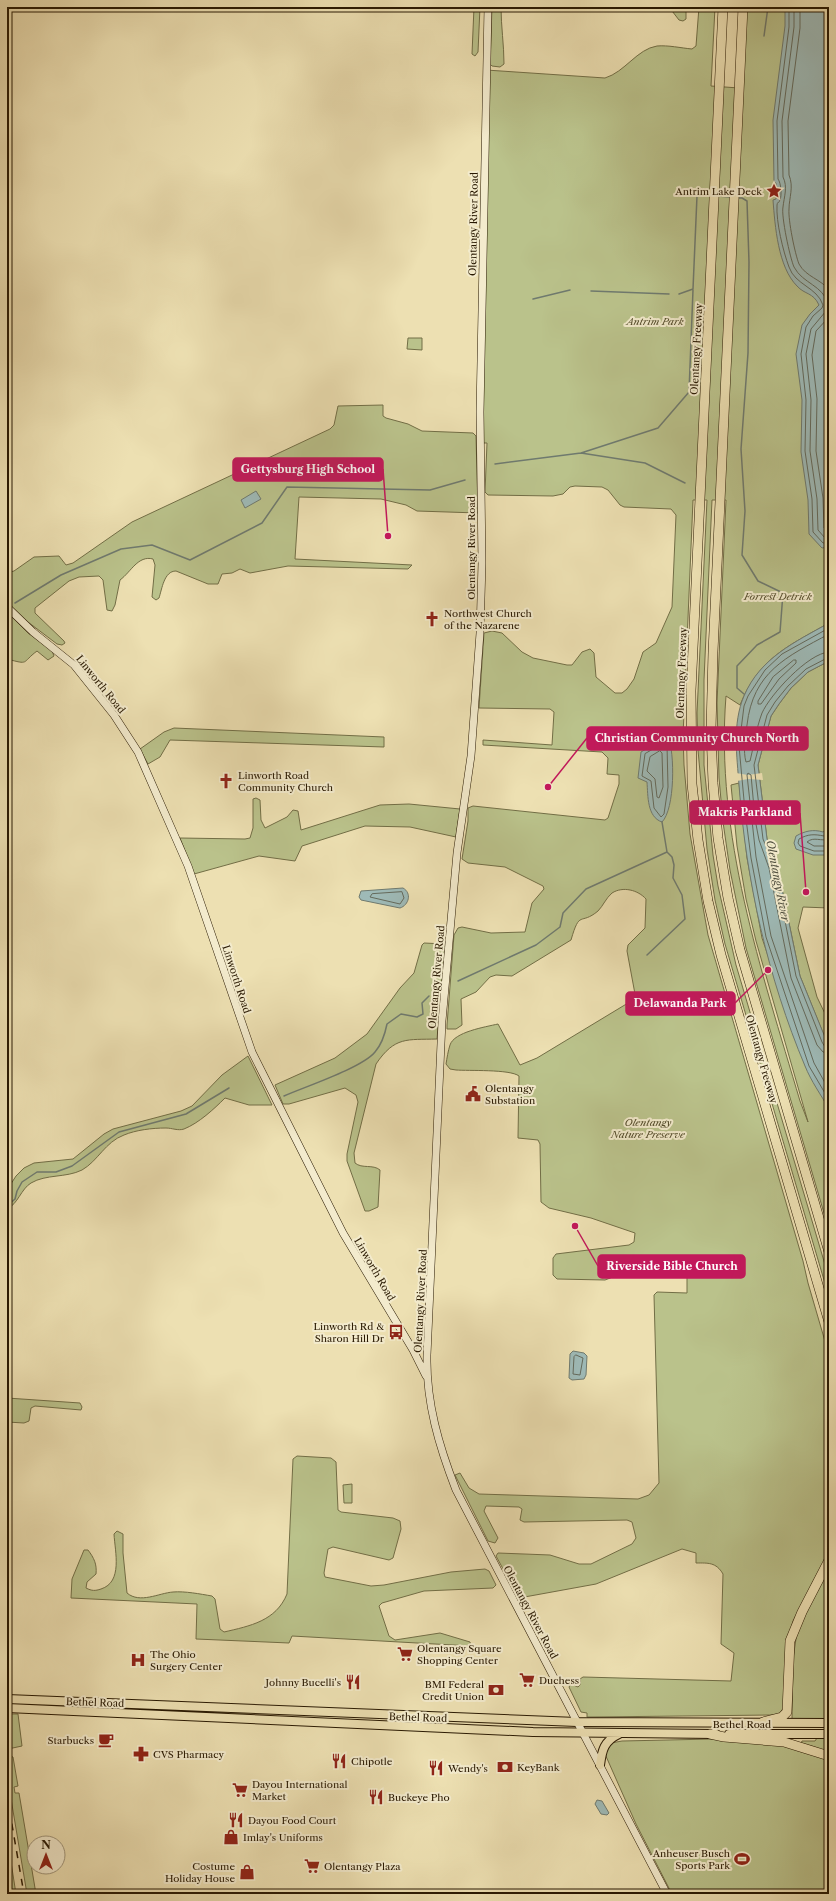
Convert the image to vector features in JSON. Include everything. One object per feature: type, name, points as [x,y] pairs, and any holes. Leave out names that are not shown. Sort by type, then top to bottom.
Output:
[{"type":"highway","name":"Olentangy Freeway","points":[[723,7],[691,692],[691,757],[697,826],[703,871],[720,955],[829,1322]]},
{"type":"highway","name":"Olentangy Freeway","points":[[743,7],[712,660],[712,783],[718,838],[728,898],[738,944],[829,1252]]},
{"type":"highway","points":[[763,1722],[782,1718],[787,1712],[790,1641],[802,1612],[829,1560]]},
{"type":"highway","points":[[710,1734],[724,1737],[784,1742],[829,1756]]},
{"type":"main road","name":"Olentangy River Road","points":[[488,7],[480,412],[482,563],[480,633],[471,756],[457,853],[442,1021],[427,1378],[429,1401],[440,1448],[456,1490],[667,1894]]},
{"type":"main road","name":"Linworth Road","points":[[7,607],[33,632],[74,665],[111,710],[138,752],[188,866],[252,1052],[343,1233],[413,1350],[427,1378]]},
{"type":"main road","name":"Bethel Road","points":[[7,1699],[577,1722],[829,1723]]},
{"type":"main road","points":[[7,1708],[23,1704],[40,1705],[44,1704],[46,1701]]},
{"type":"main road","points":[[66,1711],[70,1706],[98,1706],[104,1703]]},
{"type":"main road","name":"Bethel Road","points":[[7,1708],[321,1723],[584,1733],[829,1734]]},
{"type":"main road","points":[[305,1722],[313,1716],[315,1711]]},
{"type":"main road","points":[[321,1723],[333,1712]]},
{"type":"main road","points":[[600,1765],[602,1751],[606,1741],[619,1734]]},
{"type":"green space","points":[[474,7],[480,7],[478,52],[475,56],[472,54]]},
{"type":"green space","points":[[492,7],[501,7],[504,64],[500,67],[492,66],[490,64]]},
{"type":"green space","points":[[669,7],[684,7],[686,11],[686,19],[683,21],[679,20]]},
{"type":"green space","points":[[699,7],[715,7],[711,86],[739,88],[743,7],[829,7],[829,623],[800,639],[776,655],[766,664],[756,676],[740,705],[726,696],[724,748],[727,799],[734,850],[744,901],[770,1002],[800,1101],[808,1122],[756,941],[746,899],[737,846],[731,785],[739,783],[747,858],[762,938],[806,1067],[829,1109],[829,1230],[746,948],[730,870],[723,822],[719,778],[717,703],[726,500],[712,500],[704,680],[704,765],[713,855],[718,886],[736,965],[829,1278],[829,1297],[725,944],[715,900],[707,849],[698,750],[697,713],[707,500],[693,500],[683,736],[690,834],[708,935],[829,1355],[829,1551],[793,1621],[786,1648],[784,1707],[779,1714],[587,1717],[587,1713],[581,1712],[569,1687],[571,1684],[578,1687],[580,1685],[580,1679],[583,1677],[731,1681],[734,1653],[721,1644],[723,1574],[715,1565],[708,1563],[696,1563],[696,1553],[682,1549],[596,1584],[519,1598],[496,1556],[498,1553],[550,1555],[579,1564],[591,1564],[632,1544],[636,1538],[632,1522],[627,1520],[524,1522],[520,1520],[522,1509],[519,1507],[486,1506],[484,1511],[498,1538],[495,1543],[488,1541],[455,1475],[460,1473],[469,1488],[479,1494],[638,1499],[649,1495],[659,1483],[654,1295],[657,1292],[687,1293],[687,1271],[663,1268],[652,1260],[640,1259],[630,1263],[618,1275],[605,1280],[557,1279],[553,1275],[553,1258],[556,1254],[629,1245],[634,1242],[635,1233],[591,1218],[549,1208],[541,1202],[540,1144],[538,1140],[518,1138],[519,1076],[498,1071],[456,1070],[450,1069],[446,1064],[450,1045],[453,1040],[464,1033],[498,1024],[520,1065],[537,1058],[633,1000],[635,994],[627,951],[628,945],[645,928],[646,899],[635,891],[625,889],[612,893],[598,911],[576,924],[571,940],[512,976],[496,975],[490,977],[476,992],[461,999],[462,1025],[456,1029],[447,1029],[447,1025],[454,935],[458,928],[462,927],[491,933],[525,932],[532,903],[544,889],[543,886],[505,867],[468,863],[462,859],[468,821],[468,808],[473,806],[605,820],[608,818],[619,784],[619,775],[607,774],[608,758],[602,752],[483,745],[483,740],[552,745],[554,712],[550,709],[479,708],[484,633],[492,631],[502,633],[522,652],[533,658],[567,665],[572,665],[582,652],[590,649],[594,653],[596,677],[615,693],[622,693],[634,679],[643,652],[656,643],[672,607],[676,515],[671,509],[624,507],[620,505],[608,490],[602,487],[575,486],[570,487],[563,494],[553,496],[488,495],[485,492],[487,443],[480,443],[486,70],[605,78],[619,71],[643,51],[650,48],[657,46],[670,46],[692,49],[696,46]]},
{"type":"green space","points":[[408,338],[422,338],[422,350],[407,349]]},
{"type":"green space","points":[[383,405],[383,416],[386,418],[408,424],[422,431],[473,433],[476,436],[478,513],[417,511],[406,505],[381,499],[299,497],[295,559],[412,565],[408,569],[288,566],[250,573],[240,569],[232,573],[222,574],[218,584],[208,584],[176,571],[172,572],[166,577],[159,598],[156,600],[152,597],[155,565],[153,559],[143,559],[120,580],[115,605],[112,611],[107,610],[103,580],[99,576],[79,577],[69,581],[35,608],[35,613],[64,641],[65,643],[62,645],[57,644],[20,616],[7,602],[7,573],[14,571],[34,557],[59,556],[66,565],[73,563],[132,522],[330,429],[334,425],[338,406]]},
{"type":"green space","points":[[7,612],[28,633],[52,651],[54,656],[48,660],[37,651],[25,662],[7,659]]},
{"type":"green space","points":[[829,661],[829,908],[803,907],[798,928],[817,997],[829,1022],[829,1048],[800,976],[777,865],[767,839],[758,765],[771,716],[779,704],[791,688],[808,672]]},
{"type":"green space","points":[[174,728],[384,737],[384,747],[170,740],[160,757],[148,764],[140,749],[164,732]]},
{"type":"green space","points":[[256,798],[260,800],[261,820],[265,828],[287,817],[293,810],[298,811],[301,830],[380,805],[409,804],[460,809],[456,837],[410,827],[365,826],[302,846],[295,861],[259,856],[194,874],[180,838],[250,838],[253,828],[253,799]]},
{"type":"green space","points":[[424,943],[445,944],[437,1039],[402,1041],[389,1048],[376,1064],[354,1153],[355,1163],[358,1165],[374,1167],[380,1170],[378,1207],[365,1211],[347,1161],[347,1154],[358,1102],[356,1095],[345,1088],[289,1104],[283,1104],[275,1085],[335,1058],[367,1034],[400,988],[414,973],[422,945]]},
{"type":"green space","points":[[248,1056],[272,1105],[249,1105],[225,1098],[201,1119],[182,1130],[166,1128],[150,1129],[124,1135],[112,1142],[93,1162],[82,1170],[69,1174],[43,1178],[31,1183],[14,1204],[7,1209],[7,1190],[16,1176],[24,1168],[34,1163],[73,1159],[104,1134],[113,1129],[181,1111],[192,1106],[222,1075]]},
{"type":"green space","points":[[7,1398],[80,1403],[82,1407],[81,1410],[35,1406],[31,1408],[29,1421],[24,1423],[7,1422]]},
{"type":"green space","points":[[297,1456],[331,1458],[336,1462],[338,1510],[341,1512],[393,1518],[400,1521],[401,1529],[393,1558],[389,1560],[333,1547],[328,1549],[324,1573],[325,1577],[371,1586],[384,1585],[451,1572],[485,1569],[489,1571],[496,1585],[493,1588],[424,1591],[382,1603],[379,1606],[389,1636],[395,1640],[440,1633],[470,1642],[471,1646],[292,1636],[289,1643],[196,1639],[197,1604],[71,1598],[72,1579],[84,1550],[88,1550],[95,1561],[96,1570],[96,1574],[87,1582],[86,1588],[99,1590],[108,1585],[112,1580],[116,1566],[114,1534],[117,1531],[123,1534],[123,1553],[127,1593],[132,1596],[144,1598],[178,1592],[212,1596],[215,1599],[220,1629],[224,1632],[261,1621],[269,1616],[282,1603],[287,1594],[293,1459]]},
{"type":"green space","points":[[352,1484],[352,1503],[344,1503],[343,1485]]},
{"type":"green space","points":[[829,1565],[829,1719],[792,1719],[793,1659],[797,1632]]},
{"type":"green space","points":[[7,1714],[18,1714],[22,1746],[8,1749],[10,1756],[13,1757],[18,1786],[14,1787],[15,1793],[19,1793],[26,1835],[26,1875],[33,1875],[36,1894],[27,1894],[7,1775]]},
{"type":"green space","points":[[817,1738],[829,1738],[829,1752],[801,1743],[802,1741],[815,1741]]},
{"type":"green space","name":"Anheuser Busch Sports Park","points":[[713,1739],[779,1744],[829,1759],[829,1894],[672,1894],[636,1824],[605,1754],[611,1743],[622,1741]]},
{"type":"green space","points":[[11,1862],[16,1894],[10,1894],[7,1864]]},
{"type":"water","points":[[785,7],[829,7],[829,547],[822,548],[809,534],[808,500],[801,452],[802,400],[796,354],[802,325],[819,305],[812,296],[797,286],[786,268],[779,246],[773,200],[776,199],[776,183],[774,182],[773,120],[785,26]]},
{"type":"water","points":[[256,491],[261,499],[245,508],[241,500]]},
{"type":"water","name":"Olentangy River","points":[[829,623],[829,661],[808,672],[791,688],[779,704],[771,716],[758,765],[767,839],[777,865],[800,976],[829,1047],[829,1109],[807,1072],[780,998],[770,964],[753,893],[747,857],[742,821],[736,740],[740,707],[744,696],[759,671],[791,644]]},
{"type":"water","points":[[668,736],[673,767],[669,805],[662,822],[653,816],[651,811],[648,799],[647,782],[638,778],[641,752]]},
{"type":"water","points":[[829,828],[829,855],[813,855],[796,849],[794,843],[796,836],[809,831],[823,832]]},
{"type":"water","points":[[403,888],[408,893],[408,899],[406,904],[400,908],[361,900],[359,897],[361,891]]},
{"type":"water","points":[[573,1351],[584,1353],[587,1356],[586,1375],[584,1379],[572,1380],[569,1378],[570,1354]]},
{"type":"water","points":[[597,1800],[602,1801],[609,1813],[607,1815],[601,1814],[595,1804]]},
{"type":"pier","points":[[736,773],[748,775],[762,773],[763,780],[748,779],[737,781]]},
{"type":"waterway","points":[[764,36],[768,7]]},
{"type":"waterway","points":[[679,294],[693,289],[697,196],[710,196]]},
{"type":"waterway","points":[[718,196],[730,197]]},
{"type":"waterway","points":[[738,198],[742,198],[747,201],[749,262],[748,353],[741,449],[745,511],[742,555],[758,581],[783,593],[780,632],[757,645],[737,666],[737,688],[744,694]]},
{"type":"waterway","points":[[533,299],[570,290]]},
{"type":"waterway","points":[[581,453],[658,428],[689,392],[693,290]]},
{"type":"waterway","points":[[591,291],[669,294]]},
{"type":"waterway","points":[[495,464],[581,453],[645,463],[685,483]]},
{"type":"waterway","points":[[15,603],[61,575],[121,549],[152,545],[190,560],[262,523],[287,487],[430,490],[465,480]]},
{"type":"waterway","points":[[647,955],[685,919],[682,895],[673,878],[674,865],[672,857],[667,852],[662,822]]},
{"type":"waterway","points":[[458,981],[536,945],[560,927],[563,913],[586,889],[667,852]]},
{"type":"waterway","points":[[284,1096],[346,1071],[368,1058],[380,1046],[387,1024],[401,1014],[417,1017],[423,1014],[422,1003],[429,996]]},
{"type":"waterway","points":[[7,1206],[15,1199],[22,1182],[37,1172],[56,1172],[72,1166],[119,1132],[186,1114],[229,1088]]},
{"type":"railway","points":[[7,1796],[24,1894]]},
{"type":"place","name":"Antrim Lake Deck","points":[[774,191]]},
{"type":"place","name":"Gettysburg High School","points":[[388,536]]},
{"type":"place","name":"Northwest Church of the Nazarene","points":[[432,619]]},
{"type":"place","name":"Linworth Road Community Church","points":[[226,781]]},
{"type":"place","name":"Christian Community Church North","points":[[548,787]]},
{"type":"place","name":"Makris Parkland","points":[[806,892]]},
{"type":"place","name":"Delawanda Park","points":[[768,970]]},
{"type":"place","name":"Olentangy Substation","points":[[473,1094]]},
{"type":"place","name":"Riverside Bible Church","points":[[575,1226]]},
{"type":"place","name":"Linworth Rd & Sharon Hill Dr","points":[[396,1332]]},
{"type":"place","name":"Olentangy Square Shopping Center","points":[[405,1654]]},
{"type":"place","name":"The Ohio Surgery Center","points":[[138,1660]]},
{"type":"place","name":"Duchess","points":[[527,1680]]},
{"type":"place","name":"Johnny Bucelli's","points":[[353,1682]]},
{"type":"place","name":"BMI Federal Credit Union","points":[[496,1690]]},
{"type":"place","name":"Starbucks","points":[[106,1740]]},
{"type":"place","name":"CVS Pharmacy","points":[[141,1754]]},
{"type":"place","name":"Chipotle","points":[[339,1761]]},
{"type":"place","name":"KeyBank","points":[[505,1767]]},
{"type":"place","name":"Wendy's","points":[[436,1768]]},
{"type":"place","name":"Dayou International Market","points":[[240,1790]]},
{"type":"place","name":"Buckeye Pho","points":[[376,1797]]},
{"type":"place","name":"Dayou Food Court","points":[[236,1820]]},
{"type":"place","name":"Imlay's Uniforms","points":[[231,1837]]},
{"type":"place","name":"Anheuser Busch Sports Park","points":[[742,1859]]},
{"type":"place","name":"Olentangy Plaza","points":[[312,1866]]},
{"type":"place","name":"Costume Holiday House","points":[[247,1872]]},
{"type":"park label","name":"Antrim Park","points":[[655,321]]},
{"type":"park label","name":"Forrest Detrick","points":[[778,596]]},
{"type":"park label","name":"Olentangy Nature Preserve","points":[[648,1128]]}]
